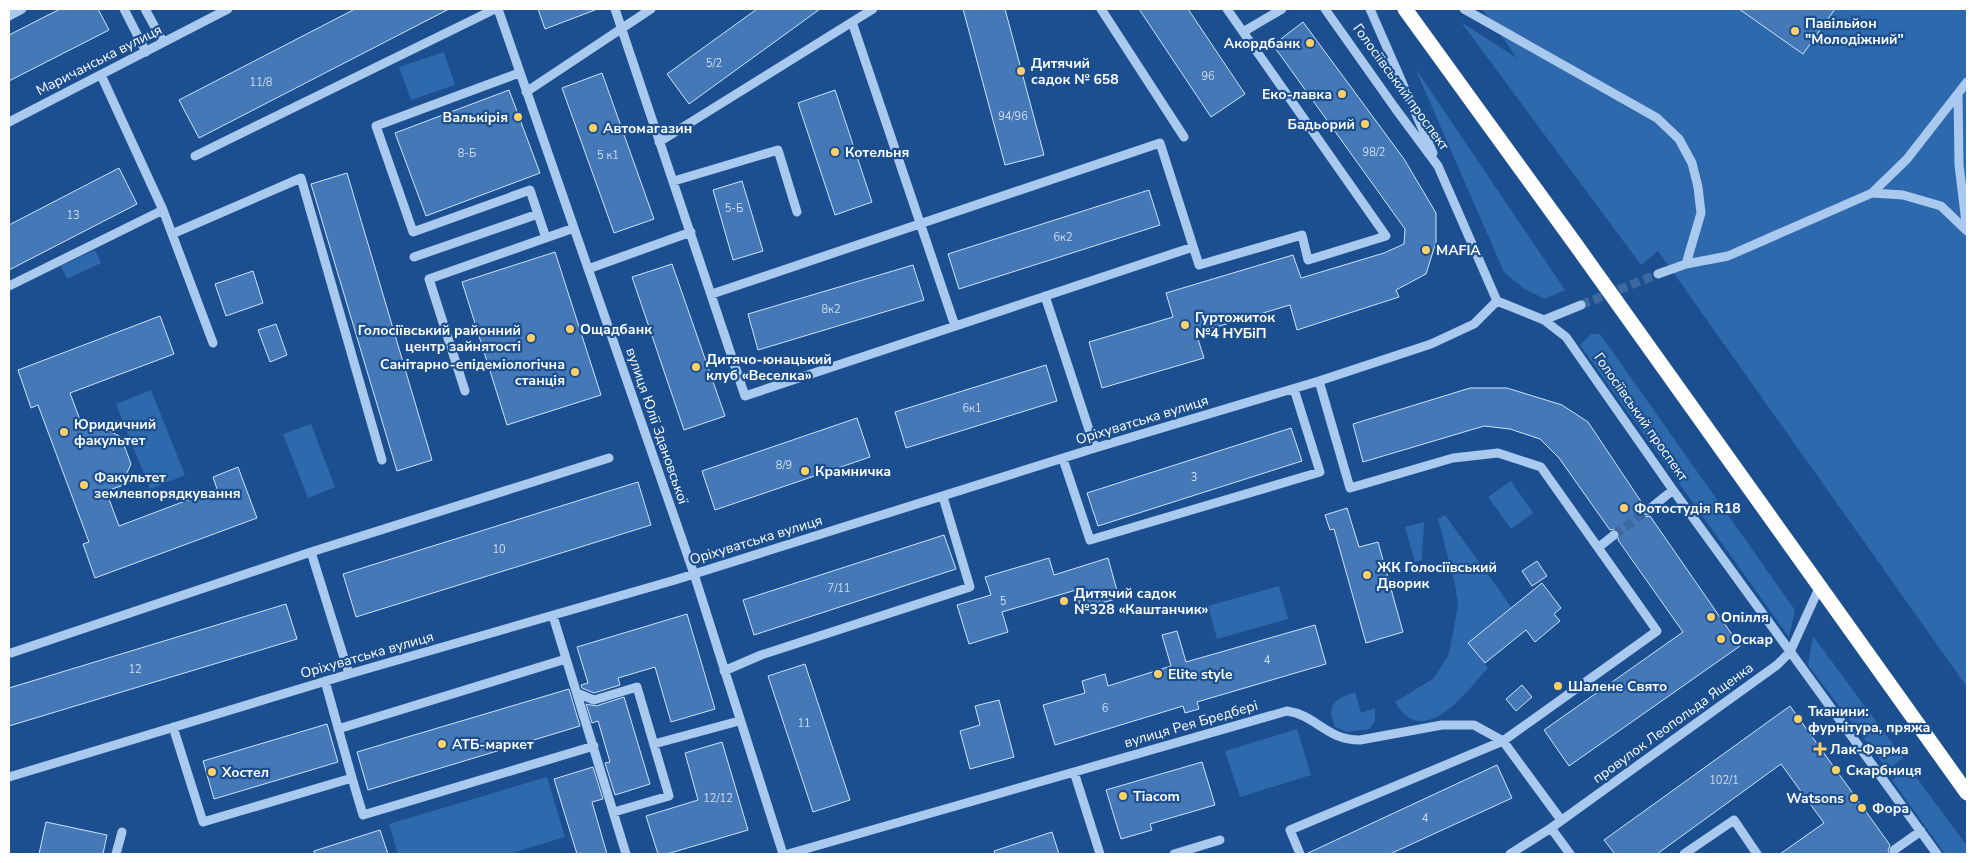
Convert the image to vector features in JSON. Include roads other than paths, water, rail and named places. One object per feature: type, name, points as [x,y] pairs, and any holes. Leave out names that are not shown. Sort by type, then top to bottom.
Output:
[{"type":"highway","points":[[1405,9],[1638,330],[1967,793]]},
{"type":"street","points":[[9,16],[22,9]]},
{"type":"street","points":[[124,9],[146,52]]},
{"type":"street","points":[[145,9],[163,42]]},
{"type":"street","name":"Маричанська вулиця","points":[[9,122],[228,9]]},
{"type":"street","points":[[195,156],[496,9]]},
{"type":"street","name":"вулиця Юлії Здановської","points":[[496,9],[694,574],[739,721],[783,854]]},
{"type":"street","points":[[615,9],[745,396],[1193,247]]},
{"type":"street","points":[[526,92],[651,9]]},
{"type":"street","points":[[659,142],[873,9]]},
{"type":"street","points":[[1101,9],[1184,137]]},
{"type":"street","points":[[712,294],[1160,143],[1199,265],[1302,235],[1308,260],[1386,236],[1227,9]]},
{"type":"street","points":[[1243,32],[1282,9]]},
{"type":"street","name":"Голосіївський проспект","points":[[1325,9],[1394,108],[1438,166],[1497,301],[1544,320],[1566,337],[1673,490],[1937,854]]},
{"type":"street","points":[[1370,9],[1438,166]]},
{"type":"street","points":[[1464,9],[1657,118],[1679,138],[1692,163],[1698,187],[1701,213],[1686,264]]},
{"type":"street","points":[[852,22],[955,326]]},
{"type":"street","points":[[519,73],[376,126],[414,232],[530,190],[546,238]]},
{"type":"street","points":[[101,75],[163,210],[213,343]]},
{"type":"street","points":[[1658,274],[1686,264],[1728,256],[1872,193],[1907,159],[1967,82]]},
{"type":"street","points":[[1958,95],[1959,165],[1967,231]]},
{"type":"street","points":[[674,181],[778,150],[797,212]]},
{"type":"street","points":[[172,234],[301,178],[382,460]]},
{"type":"street","points":[[1872,193],[1903,195],[1941,206],[1967,231]]},
{"type":"street","points":[[9,286],[163,210]]},
{"type":"street","points":[[414,257],[538,214]]},
{"type":"street","points":[[465,391],[429,279],[574,228]]},
{"type":"street","points":[[588,269],[691,232]]},
{"type":"street","points":[[1045,296],[1094,448]]},
{"type":"street","name":"Оріхуватська вулиця","points":[[9,777],[325,681],[694,574],[1094,448],[1294,389],[1431,344],[1474,324],[1497,301]]},
{"type":"street","points":[[1544,320],[1581,305]]},
{"type":"street","points":[[1300,854],[1290,830],[1504,741],[1657,631],[1541,467],[1498,453],[1454,458],[1350,488],[1319,381]]},
{"type":"street","points":[[1063,459],[1090,540],[1320,472],[1294,389]]},
{"type":"street","points":[[11,653],[311,552],[609,458]]},
{"type":"street","points":[[1647,511],[1673,490]]},
{"type":"street","points":[[724,671],[761,655],[970,587],[943,497]]},
{"type":"street","points":[[1599,547],[1614,535]]},
{"type":"street","points":[[311,552],[349,674]]},
{"type":"street","name":"провулок Леопольда Ященка","points":[[1510,854],[1551,828],[1777,665],[1790,652],[1820,586]]},
{"type":"street","points":[[553,616],[626,854]]},
{"type":"street","points":[[338,729],[566,659]]},
{"type":"street","points":[[325,681],[363,814],[594,746]]},
{"type":"street","points":[[577,693],[594,700],[637,687],[669,796],[614,812]]},
{"type":"street","name":"вулиця Рея Бредбері","points":[[788,854],[1287,711],[1298,712],[1333,735],[1346,740],[1360,740],[1442,725],[1474,726],[1504,741],[1561,820]]},
{"type":"street","points":[[654,744],[739,721]]},
{"type":"street","points":[[173,727],[203,822],[352,778]]},
{"type":"street","points":[[1074,772],[1100,854]]},
{"type":"street","points":[[1684,854],[1734,820],[1757,854]]},
{"type":"street","points":[[1551,828],[1570,854]]},
{"type":"street","points":[[1894,850],[1920,831]]},
{"type":"street","points":[[116,854],[122,832]]},
{"type":"street","points":[[1174,854],[1220,840]]},
{"type":"tunnel","points":[[1581,305],[1658,274]]},
{"type":"tunnel","points":[[1614,535],[1647,511]]},
{"type":"place","name":"Павільйон \"Молодіжний\"","points":[[1795,31]]},
{"type":"place","name":"Акордбанк","points":[[1310,43]]},
{"type":"place","name":"Дитячий садок № 658","points":[[1021,71]]},
{"type":"place","name":"Еко-лавка","points":[[1342,94]]},
{"type":"place","name":"Валькірія","points":[[518,117]]},
{"type":"place","name":"Бадьорий","points":[[1365,124]]},
{"type":"place","name":"Автомагазин","points":[[593,128]]},
{"type":"place","name":"Котельня","points":[[835,152]]},
{"type":"place","name":"MAFIA","points":[[1426,250]]},
{"type":"place","name":"Гуртожиток №4 НУБіП","points":[[1185,325]]},
{"type":"place","name":"Ощадбанк","points":[[570,329]]},
{"type":"place","name":"Голосіївський районний центр зайнятості","points":[[531,338]]},
{"type":"place","name":"Дитячо-юнацький клуб «Веселка»","points":[[696,367]]},
{"type":"place","name":"Санітарно-епідеміологічна станція","points":[[575,372]]},
{"type":"place","name":"Юридичний факультет","points":[[64,432]]},
{"type":"place","name":"Крамничка","points":[[805,471]]},
{"type":"place","name":"Факультет землевпорядкування","points":[[84,485]]},
{"type":"place","name":"Фотостудія R18","points":[[1624,508]]},
{"type":"place","name":"ЖК Голосіївський Дворик","points":[[1367,575]]},
{"type":"place","name":"Дитячий садок №328 «Каштанчик»","points":[[1064,601]]},
{"type":"place","name":"Опілля","points":[[1711,617]]},
{"type":"place","name":"Оскар","points":[[1721,639]]},
{"type":"place","name":"Elite style","points":[[1158,674]]},
{"type":"place","name":"Шалене Свято","points":[[1558,686]]},
{"type":"place","name":"Тканини: фурнітура, пряжа","points":[[1798,719]]},
{"type":"place","name":"АТБ-маркет","points":[[442,744]]},
{"type":"place","name":"Лак-Фарма","points":[[1820,749]]},
{"type":"place","name":"Скарбниця","points":[[1836,770]]},
{"type":"place","name":"Хостел","points":[[212,772]]},
{"type":"place","name":"Tiacom","points":[[1123,796]]},
{"type":"place","name":"Watsons","points":[[1854,798]]},
{"type":"place","name":"Фора","points":[[1862,808]]}]
